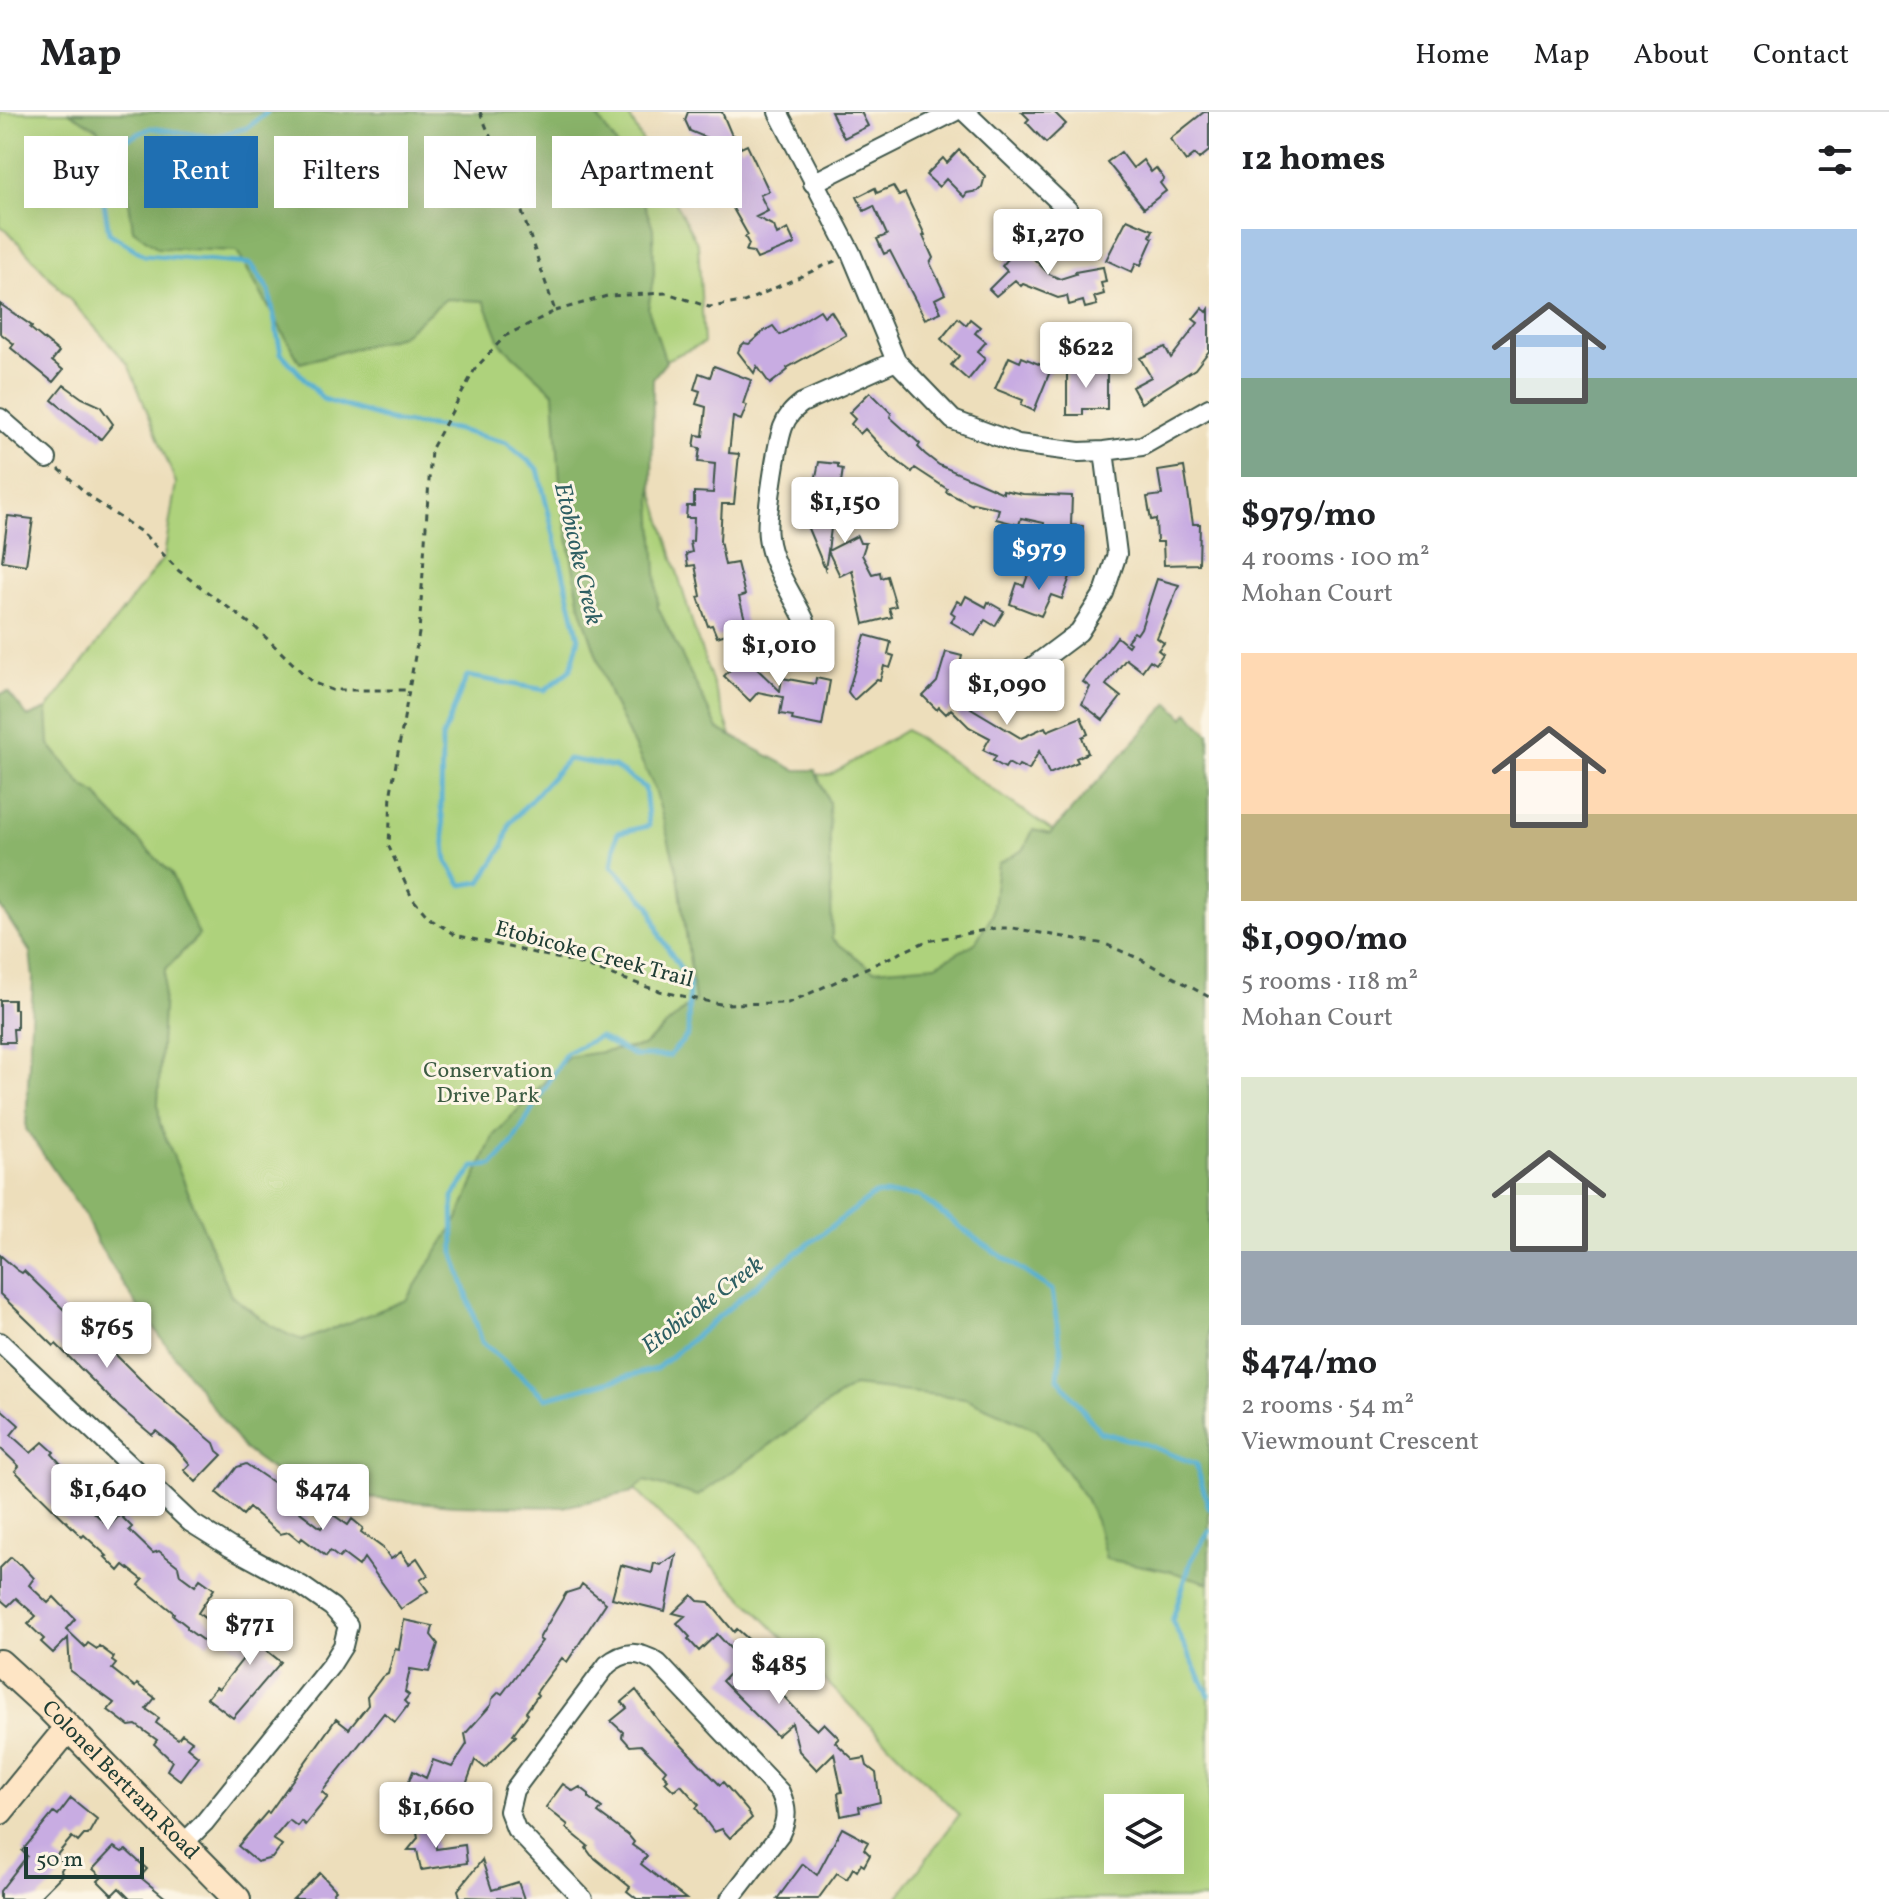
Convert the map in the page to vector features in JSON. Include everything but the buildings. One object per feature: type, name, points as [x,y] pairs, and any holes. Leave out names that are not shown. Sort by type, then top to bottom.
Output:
[{"type":"street","points":[[778,112],[851,253],[896,361],[953,420],[1018,444],[1079,452],[1104,451],[1142,446],[1209,408]]},
{"type":"street","points":[[813,183],[954,112]]},
{"type":"street","points":[[965,112],[1068,210]]},
{"type":"street","points":[[805,621],[777,565],[768,539],[767,520],[783,427],[791,411],[802,403],[896,361]]},
{"type":"street","points":[[0,418],[47,459]]},
{"type":"street","points":[[1031,668],[1079,632],[1104,593],[1113,567],[1117,554],[1104,451]]},
{"type":"street","points":[[0,1342],[190,1522],[302,1586],[332,1607],[348,1625],[343,1646],[331,1665],[204,1823],[183,1844]]},
{"type":"street","points":[[583,1899],[516,1829],[509,1811],[514,1790],[607,1665],[620,1654],[643,1654],[658,1663],[770,1781],[780,1792],[786,1807],[786,1822],[780,1834],[730,1899]]},
{"type":"street","name":"Colonel Bertram Road","points":[[0,1663],[237,1899]]},
{"type":"street","points":[[0,1811],[68,1728]]},
{"type":"path","points":[[480,112],[522,212],[555,311],[607,296],[667,293],[709,307],[744,302],[851,253]]},
{"type":"path","name":"Etobicoke Creek Trail","points":[[555,311],[505,336],[475,369],[431,450],[419,633],[391,792],[389,847],[412,898],[429,918],[455,935],[574,962],[659,991],[720,1004],[788,1003],[927,941],[996,928],[1105,944],[1140,959],[1209,997]]},
{"type":"path","points":[[47,459],[94,500],[144,534],[179,571],[256,628],[312,682],[332,690],[410,690]]},
{"type":"green space","name":"Conservation Drive Park","points":[[0,112],[627,112],[640,136],[552,136],[552,208],[678,208],[698,245],[704,343],[620,380],[695,632],[744,772],[830,775],[906,730],[1060,836],[1209,744],[1209,1899],[897,1899],[959,1815],[620,1474],[375,1497],[97,1242],[53,988],[0,906],[0,728],[47,709],[164,557],[176,483],[128,364],[7,230],[0,226]]},
{"type":"green space","points":[[69,112],[594,112],[611,136],[552,136],[552,208],[646,208],[653,228],[654,274],[648,309],[666,362],[653,378],[652,502],[658,608],[718,729],[795,770],[815,770],[829,802],[832,939],[873,970],[936,965],[975,943],[992,915],[998,864],[1024,849],[1033,830],[1050,834],[1169,703],[1184,718],[1188,712],[1209,734],[1209,1583],[1169,1571],[1106,1559],[1096,1521],[1084,1496],[1037,1430],[965,1398],[853,1386],[698,1496],[645,1481],[632,1492],[563,1507],[454,1505],[304,1493],[244,1449],[136,1304],[97,1242],[85,1216],[26,1129],[33,978],[30,951],[0,906],[0,694],[8,692],[28,717],[47,709],[49,744],[83,786],[97,794],[107,809],[171,873],[199,935],[165,970],[158,1105],[160,1124],[231,1295],[285,1333],[304,1340],[406,1300],[458,1219],[493,1136],[568,1057],[643,1046],[695,1000],[678,875],[655,789],[611,698],[580,606],[561,497],[554,393],[501,344],[484,301],[446,299],[401,336],[300,363],[237,251],[158,248],[133,230],[128,194],[128,136],[102,136],[97,129]]},
{"type":"waterway","name":"Etobicoke Creek","points":[[267,112],[247,128],[213,137],[151,128],[113,146],[102,191],[109,233],[144,255],[251,264],[269,291],[281,353],[323,399],[396,422],[454,429],[507,443],[538,469],[579,638],[571,669],[545,690],[467,676],[442,738],[441,807],[447,862],[462,885],[481,882],[503,847],[510,823],[568,759],[615,767],[645,788],[649,826],[617,833],[612,866],[650,906],[660,936],[689,982],[688,1035],[669,1056],[635,1056],[599,1037],[566,1053],[513,1142],[492,1165],[474,1167],[453,1197],[454,1254],[482,1342],[546,1398],[656,1369],[783,1263],[875,1194],[919,1196],[1052,1290],[1061,1352],[1058,1378],[1100,1432],[1145,1444],[1196,1464],[1209,1508]]},
{"type":"waterway","name":"Etobicoke Creek","points":[[1209,1531],[1191,1561],[1172,1621],[1209,1695]]}]
